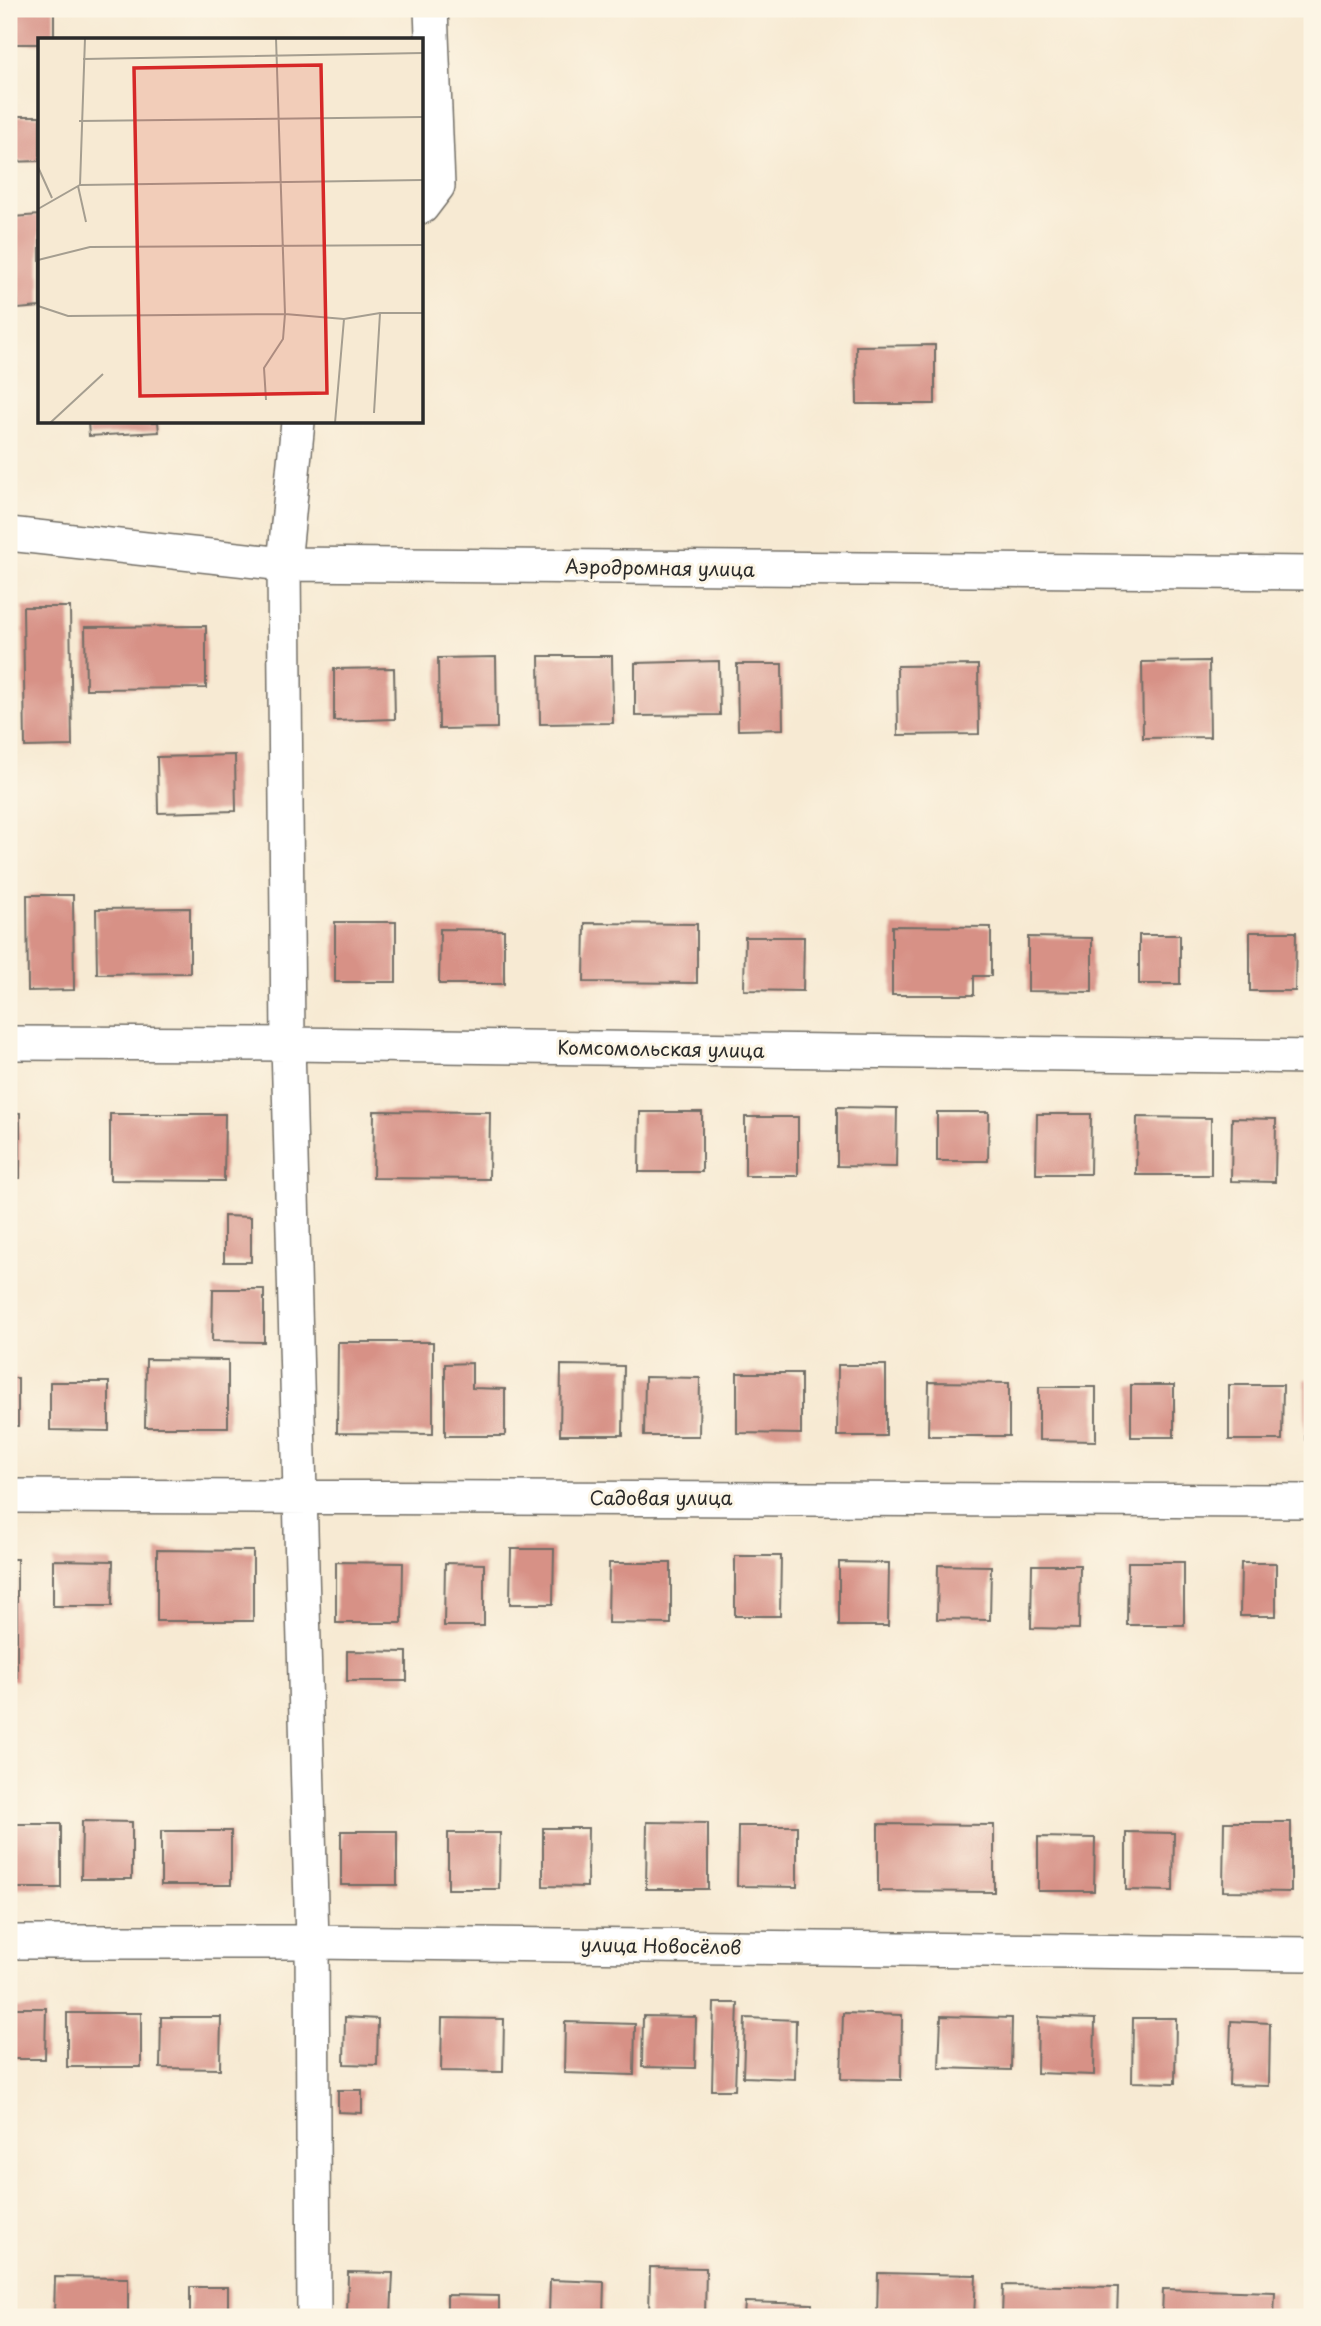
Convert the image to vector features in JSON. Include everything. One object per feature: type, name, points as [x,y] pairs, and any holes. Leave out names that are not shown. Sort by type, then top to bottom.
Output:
[{"type":"street","points":[[424,204],[438,186],[431,9]]},
{"type":"street","points":[[298,424],[284,564],[288,1044],[312,1942],[314,2317]]},
{"type":"street","name":"Аэродромная улица","points":[[9,534],[284,564],[1312,573]]},
{"type":"street","name":"Комсомольская улица","points":[[9,1043],[1312,1057]]},
{"type":"street","name":"Садовая улица","points":[[9,1496],[1312,1501]]},
{"type":"street","name":"улица Новосёлов","points":[[9,1942],[312,1942],[1312,1954]]},
{"type":"building","points":[[9,9],[54,9],[54,38],[38,38],[38,44],[9,44]]},
{"type":"building","points":[[9,116],[38,116],[38,161],[9,162]]},
{"type":"building","points":[[38,215],[38,307],[18,309],[12,217]]},
{"type":"building","points":[[935,345],[935,404],[857,404],[856,346]]},
{"type":"building","points":[[88,424],[158,424],[159,432],[89,436]]},
{"type":"building","points":[[23,607],[70,607],[72,746],[25,747]]},
{"type":"building","points":[[9,622],[12,622],[11,659],[9,659]]},
{"type":"building","points":[[206,626],[206,688],[86,689],[85,627]]},
{"type":"building","points":[[539,656],[612,656],[613,723],[540,724]]},
{"type":"building","points":[[496,657],[497,728],[439,729],[438,658]]},
{"type":"building","points":[[719,661],[720,715],[635,716],[635,663]]},
{"type":"building","points":[[1209,661],[1210,737],[1143,738],[1142,662]]},
{"type":"building","points":[[737,664],[782,664],[783,729],[738,730]]},
{"type":"building","points":[[978,665],[979,734],[898,735],[897,666]]},
{"type":"building","points":[[394,668],[395,719],[334,721],[334,669]]},
{"type":"building","points":[[235,755],[236,811],[158,813],[157,757]]},
{"type":"building","points":[[27,895],[73,895],[74,990],[28,991]]},
{"type":"building","points":[[190,908],[190,973],[97,974],[96,909]]},
{"type":"building","points":[[335,922],[396,922],[396,982],[335,982]]},
{"type":"building","points":[[585,923],[697,924],[697,983],[584,982]]},
{"type":"building","points":[[892,926],[991,927],[991,976],[974,976],[974,995],[892,995]]},
{"type":"building","points":[[440,929],[504,930],[504,984],[439,984]]},
{"type":"building","points":[[1250,932],[1296,932],[1295,991],[1250,991]]},
{"type":"building","points":[[1139,935],[1180,935],[1180,984],[1139,984]]},
{"type":"building","points":[[745,937],[804,937],[803,991],[744,990]]},
{"type":"building","points":[[1028,937],[1092,938],[1092,992],[1028,991]]},
{"type":"building","points":[[837,1107],[897,1108],[896,1167],[837,1166]]},
{"type":"building","points":[[374,1111],[490,1112],[489,1179],[373,1178]]},
{"type":"building","points":[[640,1112],[702,1112],[702,1172],[639,1172]]},
{"type":"building","points":[[937,1112],[989,1112],[988,1161],[937,1161]]},
{"type":"building","points":[[9,1113],[20,1113],[20,1178],[9,1178]]},
{"type":"building","points":[[110,1114],[225,1114],[224,1181],[110,1180]]},
{"type":"building","points":[[1037,1114],[1091,1114],[1090,1174],[1036,1174]]},
{"type":"building","points":[[745,1117],[798,1117],[798,1176],[745,1176]]},
{"type":"building","points":[[1137,1117],[1211,1118],[1211,1175],[1136,1175]]},
{"type":"building","points":[[1232,1118],[1276,1119],[1275,1182],[1231,1181]]},
{"type":"building","points":[[224,1216],[251,1217],[251,1262],[224,1262]]},
{"type":"building","points":[[213,1289],[264,1289],[264,1342],[212,1341]]},
{"type":"building","points":[[338,1342],[433,1342],[433,1434],[337,1433]]},
{"type":"building","points":[[146,1359],[228,1360],[228,1427],[145,1427]]},
{"type":"building","points":[[472,1363],[472,1388],[505,1389],[505,1436],[445,1436],[445,1364]]},
{"type":"building","points":[[561,1365],[624,1366],[623,1435],[560,1435]]},
{"type":"building","points":[[838,1365],[886,1365],[886,1436],[837,1436]]},
{"type":"building","points":[[737,1373],[801,1373],[801,1434],[737,1433]]},
{"type":"building","points":[[645,1377],[700,1378],[699,1436],[644,1436]]},
{"type":"building","points":[[9,1378],[18,1378],[18,1426],[9,1426]]},
{"type":"building","points":[[1305,1379],[1312,1379],[1312,1440],[1305,1440]]},
{"type":"building","points":[[50,1382],[109,1382],[109,1431],[50,1430]]},
{"type":"building","points":[[929,1382],[1009,1383],[1009,1436],[928,1436]]},
{"type":"building","points":[[1131,1385],[1174,1385],[1174,1437],[1131,1437]]},
{"type":"building","points":[[1229,1385],[1283,1385],[1282,1440],[1229,1440]]},
{"type":"building","points":[[1039,1387],[1096,1387],[1096,1441],[1039,1440]]},
{"type":"building","points":[[511,1549],[554,1549],[553,1604],[510,1604]]},
{"type":"building","points":[[157,1550],[253,1551],[253,1621],[157,1621]]},
{"type":"building","points":[[735,1556],[781,1556],[780,1616],[735,1616]]},
{"type":"building","points":[[9,1559],[17,1559],[17,1681],[9,1680]]},
{"type":"building","points":[[53,1560],[113,1561],[112,1606],[53,1606]]},
{"type":"building","points":[[336,1562],[403,1563],[402,1623],[336,1623]]},
{"type":"building","points":[[839,1562],[889,1563],[888,1626],[839,1626]]},
{"type":"building","points":[[1128,1562],[1184,1562],[1184,1625],[1127,1625]]},
{"type":"building","points":[[445,1563],[484,1564],[484,1626],[444,1626]]},
{"type":"building","points":[[609,1563],[671,1563],[671,1624],[608,1623]]},
{"type":"building","points":[[1241,1563],[1276,1563],[1276,1616],[1240,1616]]},
{"type":"building","points":[[938,1565],[991,1566],[990,1620],[937,1619]]},
{"type":"building","points":[[1032,1565],[1080,1565],[1079,1629],[1031,1628]]},
{"type":"building","points":[[347,1651],[407,1652],[407,1681],[347,1681]]},
{"type":"building","points":[[82,1821],[132,1822],[132,1879],[81,1879]]},
{"type":"building","points":[[647,1822],[708,1823],[708,1889],[646,1889]]},
{"type":"building","points":[[1224,1822],[1291,1822],[1291,1892],[1223,1891]]},
{"type":"building","points":[[9,1824],[61,1824],[61,1888],[9,1888]]},
{"type":"building","points":[[878,1824],[994,1825],[994,1892],[878,1891]]},
{"type":"building","points":[[738,1826],[797,1826],[797,1887],[737,1886]]},
{"type":"building","points":[[543,1828],[588,1828],[587,1887],[543,1886]]},
{"type":"building","points":[[161,1831],[231,1831],[231,1885],[161,1885]]},
{"type":"building","points":[[341,1831],[397,1831],[397,1885],[341,1885]]},
{"type":"building","points":[[1126,1832],[1174,1833],[1173,1891],[1126,1890]]},
{"type":"building","points":[[448,1833],[500,1833],[499,1889],[448,1889]]},
{"type":"building","points":[[1038,1837],[1095,1838],[1094,1891],[1038,1891]]},
{"type":"building","points":[[714,2003],[738,2003],[735,2090],[712,2090]]},
{"type":"building","points":[[9,2008],[46,2008],[45,2059],[9,2059]]},
{"type":"building","points":[[67,2013],[141,2013],[141,2067],[67,2067]]},
{"type":"building","points":[[843,2013],[902,2015],[901,2080],[841,2079]]},
{"type":"building","points":[[643,2016],[696,2017],[695,2068],[642,2067]]},
{"type":"building","points":[[941,2016],[1012,2018],[1011,2070],[939,2068]]},
{"type":"building","points":[[161,2017],[221,2017],[220,2069],[160,2068]]},
{"type":"building","points":[[345,2017],[378,2019],[377,2065],[344,2064]]},
{"type":"building","points":[[1038,2017],[1095,2019],[1094,2075],[1037,2073]]},
{"type":"building","points":[[442,2018],[504,2019],[503,2072],[441,2071]]},
{"type":"building","points":[[745,2018],[796,2020],[795,2079],[743,2077]]},
{"type":"building","points":[[1133,2018],[1176,2018],[1175,2083],[1132,2082]]},
{"type":"building","points":[[1231,2021],[1270,2023],[1269,2086],[1229,2085]]},
{"type":"building","points":[[565,2022],[635,2024],[634,2075],[564,2073]]},
{"type":"building","points":[[338,2090],[362,2090],[362,2113],[338,2112]]},
{"type":"building","points":[[650,2267],[706,2268],[705,2317],[649,2317]]},
{"type":"building","points":[[348,2272],[393,2273],[391,2317],[347,2317]]},
{"type":"building","points":[[878,2273],[976,2275],[974,2317],[877,2317]]},
{"type":"building","points":[[55,2277],[128,2278],[128,2317],[54,2317]]},
{"type":"building","points":[[550,2280],[604,2282],[603,2317],[549,2317]]},
{"type":"building","points":[[1003,2285],[1118,2287],[1117,2317],[1002,2317]]},
{"type":"building","points":[[190,2287],[228,2287],[228,2317],[190,2317]]},
{"type":"building","points":[[1163,2289],[1275,2292],[1274,2317],[1162,2317]]},
{"type":"building","points":[[447,2295],[499,2296],[499,2317],[447,2317]]},
{"type":"building","points":[[745,2302],[812,2304],[812,2317],[744,2317]]}]
